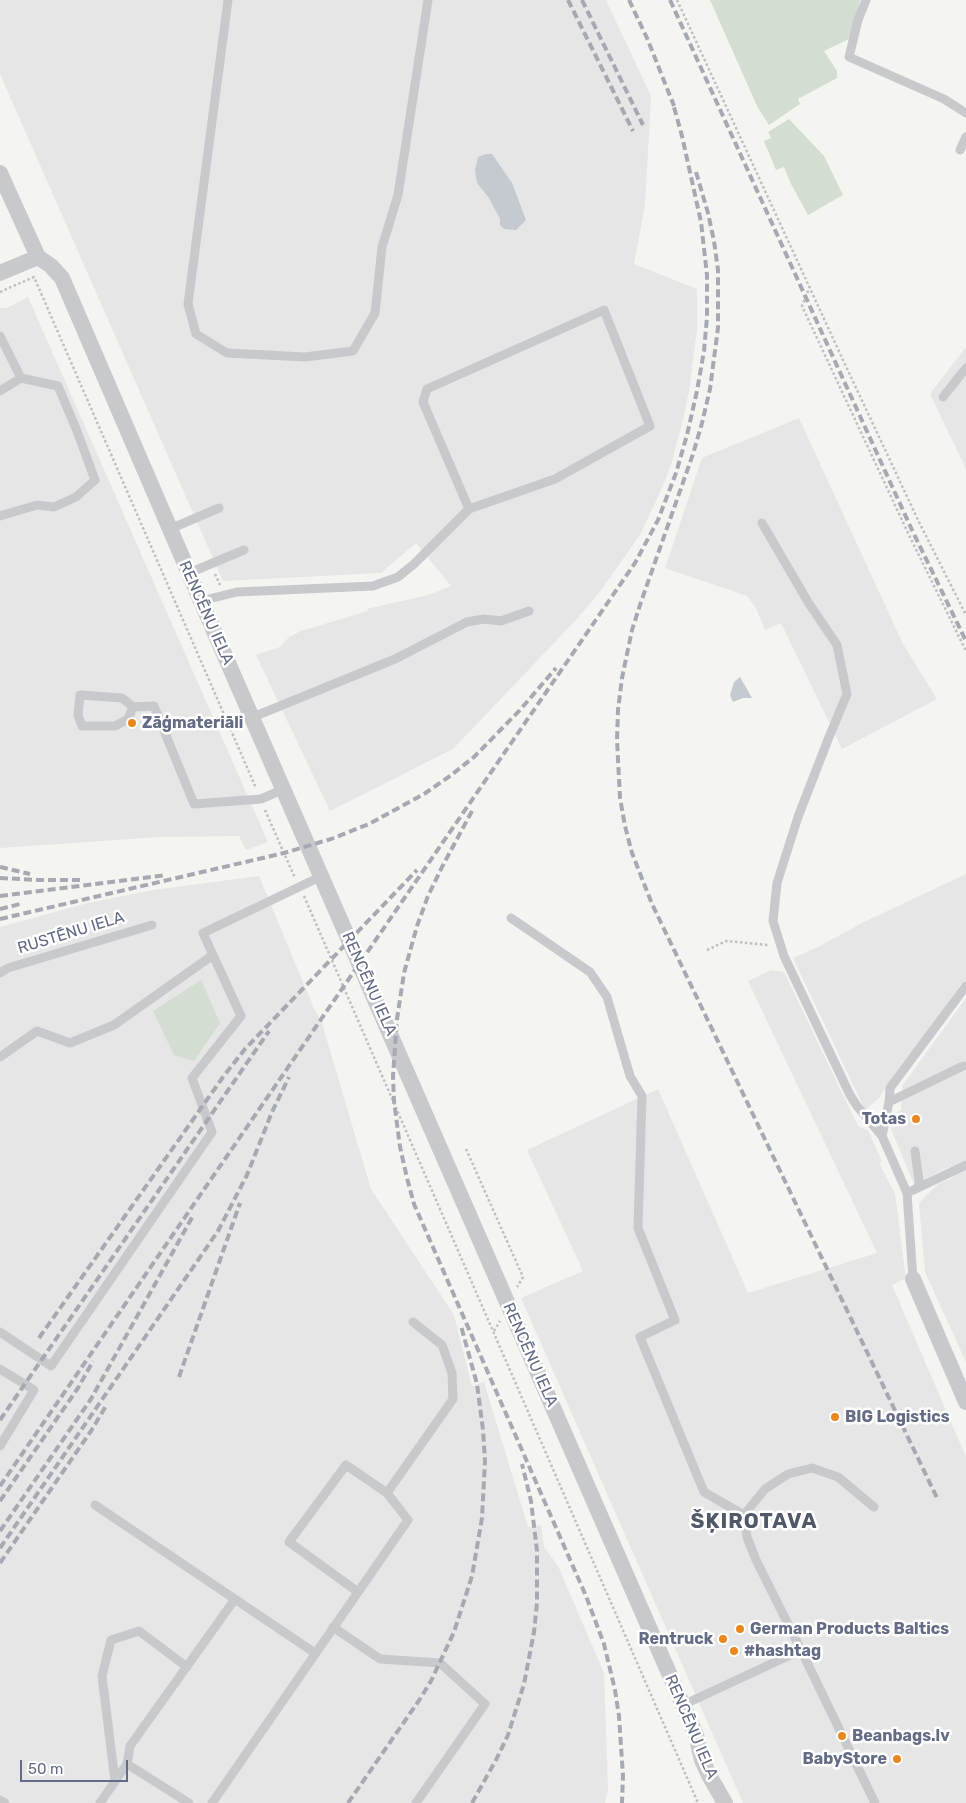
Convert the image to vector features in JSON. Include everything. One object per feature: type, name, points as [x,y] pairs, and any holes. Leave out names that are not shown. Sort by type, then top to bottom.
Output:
[{"type":"street","name":"RENCĒNU IELA","points":[[0,172],[38,256],[62,278],[200,601],[253,717],[696,1735],[706,1769],[725,1803]]},
{"type":"street","points":[[0,273],[38,256]]},
{"type":"street","points":[[913,1280],[966,1402]]},
{"type":"lane","points":[[228,0],[188,304],[196,334],[227,353],[305,357],[353,351],[375,313],[382,247],[398,195],[428,0]]},
{"type":"lane","points":[[866,0],[858,20],[850,57],[944,99],[966,113]]},
{"type":"lane","points":[[960,150],[966,137]]},
{"type":"lane","points":[[200,601],[237,592],[373,586],[398,577],[414,564],[469,509],[555,479],[650,426],[604,310],[427,389],[423,402],[469,509]]},
{"type":"lane","points":[[0,336],[3,350],[21,378]]},
{"type":"lane","points":[[943,397],[966,368]]},
{"type":"lane","points":[[0,391],[21,378],[58,386],[96,480],[76,497],[54,507],[37,505],[0,516]]},
{"type":"lane","points":[[170,529],[219,508]]},
{"type":"lane","points":[[762,523],[808,602],[837,645],[848,694],[798,817],[777,884],[773,921],[780,947],[850,1095],[882,1136],[907,1193],[913,1280]]},
{"type":"lane","points":[[189,573],[244,550]]},
{"type":"lane","points":[[253,717],[395,659],[468,622],[484,619],[501,621],[529,611]]},
{"type":"lane","points":[[133,707],[128,719],[115,726],[82,726],[78,715],[80,695],[122,698],[133,707],[154,706],[194,804],[260,798],[284,788]]},
{"type":"lane","points":[[0,1332],[51,1366],[212,1132],[192,1078],[241,1016],[203,933],[322,876]]},
{"type":"lane","points":[[510,918],[590,972],[607,998],[630,1076],[642,1096],[638,1228],[675,1320],[640,1337],[704,1492],[744,1515]]},
{"type":"lane","name":"RUSTĒNU IELA","points":[[0,973],[8,968],[152,925]]},
{"type":"lane","points":[[0,1057],[37,1031],[70,1043],[114,1025],[213,955]]},
{"type":"lane","points":[[882,1136],[890,1088],[966,986]]},
{"type":"lane","points":[[889,1102],[963,1066]]},
{"type":"lane","points":[[915,1151],[919,1181],[918,1188]]},
{"type":"lane","points":[[907,1193],[966,1165]]},
{"type":"lane","points":[[387,1493],[453,1399],[452,1373],[442,1345],[413,1322]]},
{"type":"lane","points":[[0,1369],[34,1390],[0,1446]]},
{"type":"lane","points":[[212,1803],[408,1520],[387,1493],[346,1464],[289,1542],[358,1592]]},
{"type":"lane","points":[[874,1507],[838,1477],[812,1468],[788,1474],[765,1489],[744,1515],[747,1537],[756,1560],[875,1803]]},
{"type":"lane","points":[[95,1505],[315,1653]]},
{"type":"lane","points":[[100,1803],[127,1764],[130,1746],[235,1599]]},
{"type":"lane","points":[[333,1627],[380,1659],[440,1663],[485,1704],[416,1803]]},
{"type":"lane","points":[[115,1781],[102,1676],[112,1640],[139,1631],[186,1667]]},
{"type":"lane","points":[[683,1705],[801,1650]]},
{"type":"lane","points":[[127,1764],[189,1803]]},
{"type":"lane","points":[[0,1800],[5,1803]]},
{"type":"path","points":[[677,0],[918,520],[966,615]]},
{"type":"path","points":[[0,292],[34,277],[698,1803]]},
{"type":"path","points":[[810,286],[802,306],[908,533],[966,651]]},
{"type":"path","points":[[707,950],[726,941],[752,942],[780,947]]},
{"type":"path","points":[[466,1149],[523,1276],[494,1332]]},
{"type":"shaded area","points":[[0,0],[606,0],[651,96],[645,205],[634,264],[697,289],[697,329],[690,384],[685,412],[671,465],[662,488],[640,535],[599,593],[576,620],[453,749],[330,811],[256,655],[280,647],[289,637],[301,631],[368,611],[367,609],[428,595],[451,586],[416,543],[381,573],[223,581],[0,74]]},
{"type":"shaded area","points":[[710,0],[860,0],[851,38],[824,51],[837,71],[837,78],[798,99],[800,104],[769,125],[757,106]]},
{"type":"shaded area","points":[[789,119],[824,156],[843,195],[808,215],[784,167],[776,170],[764,141],[771,138],[768,132]]},
{"type":"shaded area","points":[[492,154],[512,183],[526,220],[516,230],[504,229],[500,225],[500,219],[489,198],[477,183],[475,170],[478,157]]},
{"type":"shaded area","points":[[28,297],[268,842],[246,850],[239,836],[160,837],[0,848],[0,308],[7,308]]},
{"type":"shaded area","points":[[966,347],[966,469],[930,394]]},
{"type":"shaded area","points":[[799,418],[903,644],[937,699],[842,749],[781,623],[765,630],[756,608],[747,596],[665,568],[702,458]]},
{"type":"shaded area","points":[[740,677],[752,698],[743,698],[733,702],[730,695],[734,682]]},
{"type":"shaded area","points":[[966,874],[966,993],[961,984],[879,1098],[865,1110],[793,958]]},
{"type":"shaded area","points":[[259,876],[315,1011],[321,1020],[371,1189],[454,1315],[472,1386],[484,1382],[528,1527],[541,1525],[544,1547],[558,1566],[604,1673],[608,1790],[605,1803],[0,1803],[0,927],[84,904],[153,890]]},
{"type":"shaded area","points":[[771,970],[784,972],[858,1126],[868,1130],[882,1161],[879,1163],[895,1194],[906,1278],[892,1285],[966,1457],[966,1803],[743,1803],[521,1298],[583,1271],[527,1150],[658,1089],[748,1293],[877,1253],[748,981]]},
{"type":"shaded area","points":[[201,980],[220,1023],[194,1061],[174,1055],[153,1011]]},
{"type":"shaded area","points":[[966,998],[966,1362],[925,1272],[919,1203],[938,1184],[954,1177],[949,1167],[924,1180],[913,1182],[887,1119],[901,1110],[902,1086]]},
{"type":"railway","points":[[568,0],[633,131]]},
{"type":"railway","points":[[582,0],[643,125]]},
{"type":"railway","points":[[629,0],[647,38],[674,106]]},
{"type":"railway","points":[[670,0],[912,530],[966,641]]},
{"type":"railway","points":[[0,1486],[635,563],[658,520],[676,473],[687,435],[704,351],[707,317],[707,275],[701,222],[672,100]]},
{"type":"railway","points":[[696,172],[714,241],[718,270],[718,328],[710,389],[702,423],[632,630],[622,678],[617,740],[620,798],[625,826],[632,853],[652,904],[938,1500]]},
{"type":"railway","points":[[0,919],[284,853],[331,839],[369,824],[424,794],[474,757],[520,710],[556,668]]},
{"type":"railway","points":[[472,811],[428,896],[417,926],[404,973],[397,1019],[393,1076],[400,1147],[414,1204],[586,1596],[604,1644],[619,1716],[623,1776],[622,1803]]},
{"type":"railway","points":[[0,867],[30,874]]},
{"type":"railway","points":[[39,1338],[223,1077],[245,1049],[417,870]]},
{"type":"railway","points":[[0,896],[166,875]]},
{"type":"railway","points":[[0,878],[80,880]]},
{"type":"railway","points":[[0,909],[20,904]]},
{"type":"railway","points":[[0,1420],[269,1031]]},
{"type":"railway","points":[[0,1548],[218,1231],[247,1175],[272,1112],[289,1077]]},
{"type":"railway","points":[[179,1377],[240,1203]]},
{"type":"railway","points":[[0,1531],[91,1399],[194,1214]]},
{"type":"railway","points":[[348,1803],[431,1681],[454,1632],[472,1576],[482,1518],[485,1461],[477,1384],[461,1326]]},
{"type":"railway","points":[[0,1501],[78,1388],[93,1361]]},
{"type":"railway","points":[[0,1563],[91,1431],[106,1406]]},
{"type":"railway","points":[[472,1803],[508,1735],[524,1684],[534,1632],[537,1603],[537,1551],[531,1501],[522,1464]]},
{"type":"place","name":"Zāģmateriāli","points":[[132,723]]},
{"type":"place","name":"Totas","points":[[916,1119]]},
{"type":"place","name":"BIG Logistics","points":[[835,1417]]},
{"type":"place","name":"German Products Baltics","points":[[740,1629]]},
{"type":"place","name":"Rentruck","points":[[723,1639]]},
{"type":"place","name":"#hashtag","points":[[734,1651]]},
{"type":"place","name":"Beanbags.lv","points":[[842,1736]]},
{"type":"place","name":"BabyStore","points":[[897,1759]]},
{"type":"district","name":"ŠĶIROTAVA","points":[[754,1522]]}]
